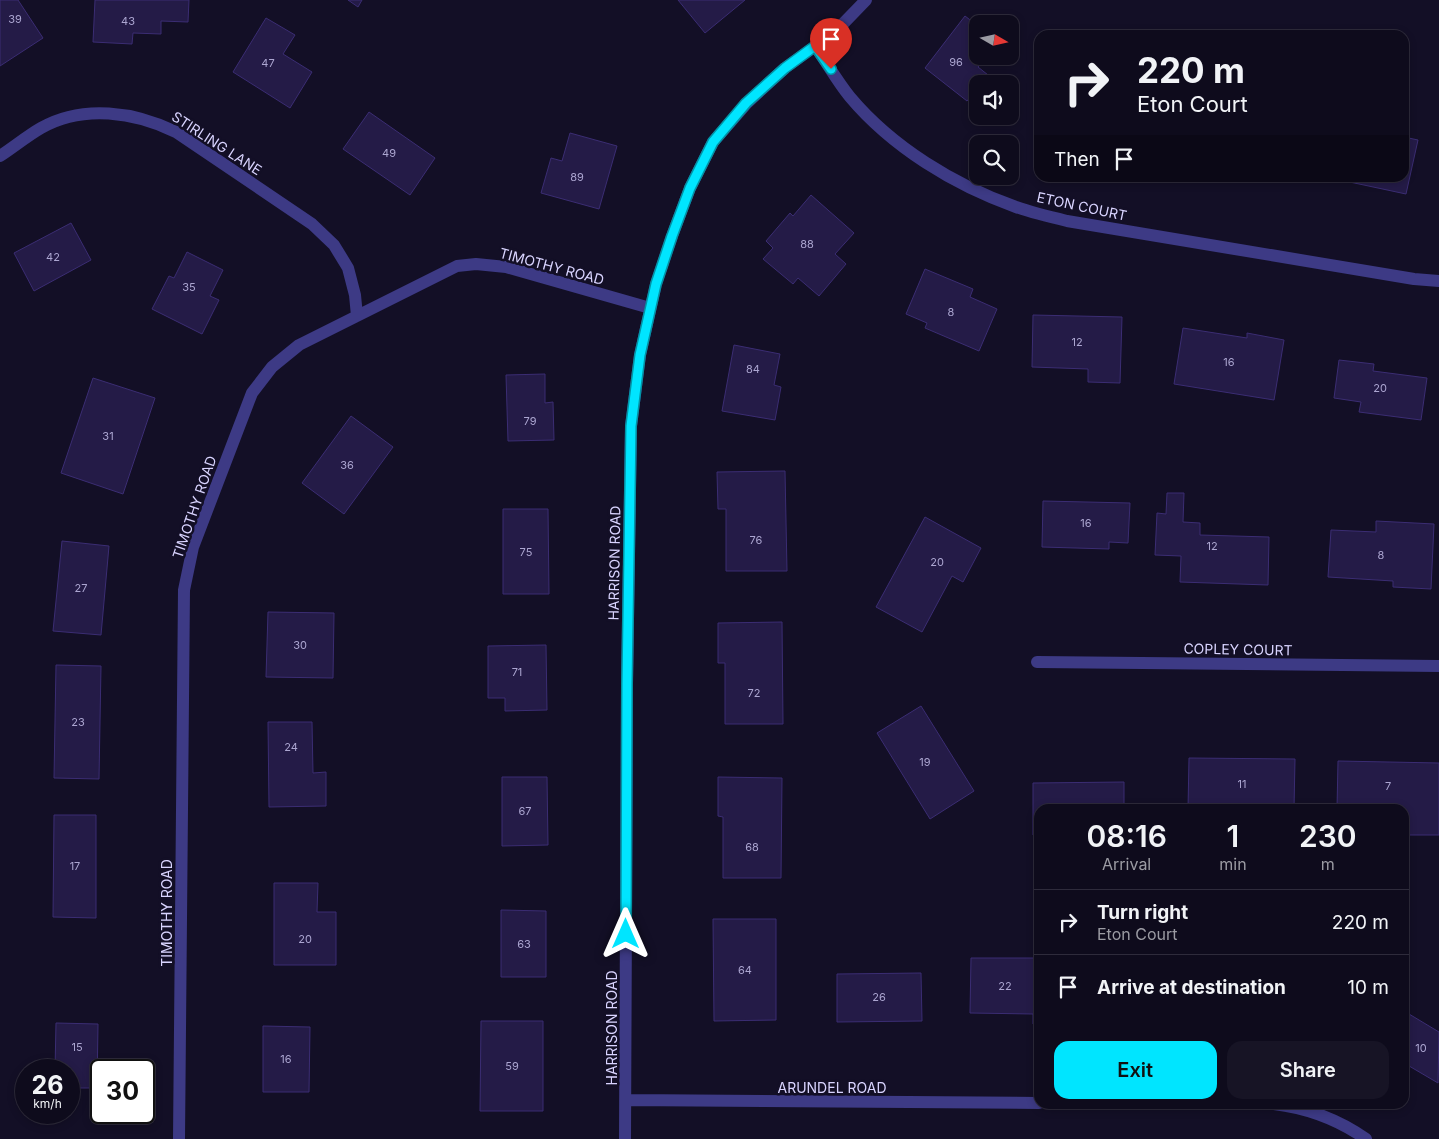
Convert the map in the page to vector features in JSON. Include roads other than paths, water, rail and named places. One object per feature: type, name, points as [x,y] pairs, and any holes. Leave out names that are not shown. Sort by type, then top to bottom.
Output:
[{"type":"street","points":[[815,46],[836,31],[866,0]]},
{"type":"street","name":"ETON COURT","points":[[815,46],[849,96],[883,130],[930,165],[967,186],[1016,207],[1067,222],[1414,279],[1439,281]]},
{"type":"street","name":"HARRISON ROAD","points":[[625,1139],[627,694],[631,426],[640,355],[656,284],[672,236],[690,188],[713,142],[746,103],[785,68],[815,46]]},
{"type":"street","name":"STIRLING LANE","points":[[0,156],[42,127],[68,117],[98,113],[128,115],[158,123],[176,132],[312,224],[334,245],[348,268],[355,295],[357,316]]},
{"type":"street","name":"TIMOTHY ROAD","points":[[179,1139],[184,590],[193,547],[252,392],[272,367],[299,345],[457,266],[476,264],[506,267],[650,308]]},
{"type":"street","name":"COPLEY COURT","points":[[1037,662],[1439,666]]},
{"type":"street","name":"ARUNDEL ROAD","points":[[626,1100],[1034,1103]]},
{"type":"street","points":[[1302,1109],[1324,1116],[1355,1131],[1366,1139]]}]
